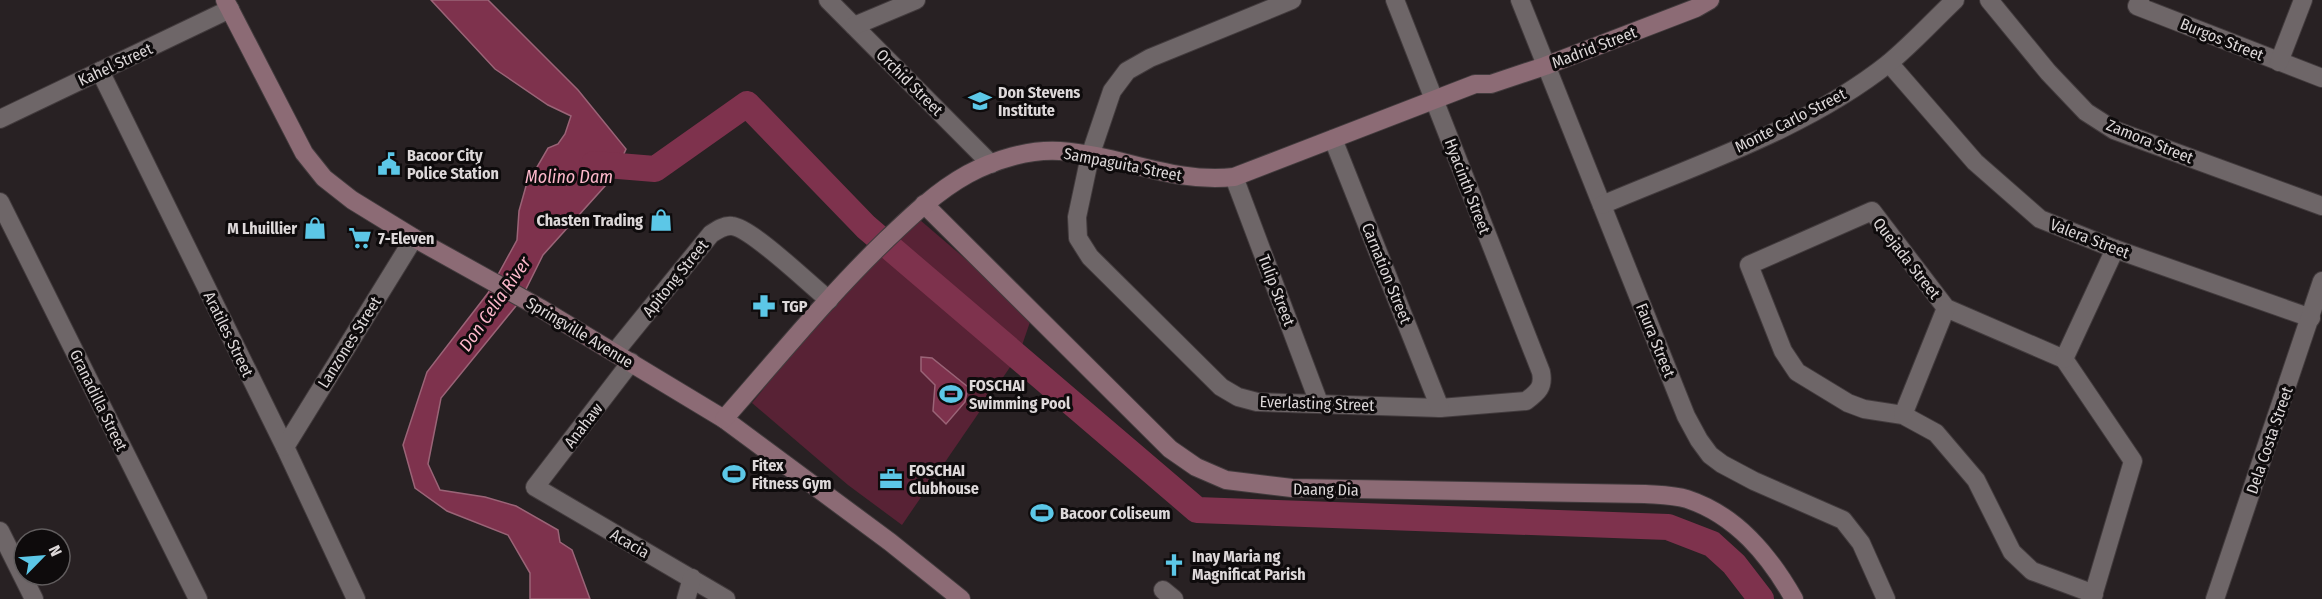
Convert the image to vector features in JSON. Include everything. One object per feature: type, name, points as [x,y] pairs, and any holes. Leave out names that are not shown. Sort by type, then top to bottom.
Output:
[{"type":"street","name":"Orchid Street","points":[[828,0],[991,164]]},
{"type":"street","points":[[855,26],[916,0]]},
{"type":"street","name":"Everlasting Street","points":[[1292,0],[1150,58],[1127,71],[1112,91],[1090,156],[1077,217],[1078,238],[1090,258],[1221,387],[1238,397],[1257,402],[1440,408],[1526,401],[1538,392],[1543,382],[1541,372]]},
{"type":"street","name":"Hyacinth Street","points":[[1395,0],[1541,372]]},
{"type":"street","name":"Faura Street","points":[[1520,0],[1686,416],[1699,440],[1710,455],[1738,473],[1843,520],[1860,543],[1886,599]]},
{"type":"street","name":"Madrid Street","points":[[1543,60],[1691,0]]},
{"type":"street","name":"Madrid Street","points":[[1434,100],[1474,84],[1486,72],[1543,60],[1696,8],[1710,0]]},
{"type":"street","name":"Monte Carlo Street","points":[[1602,205],[1763,136],[1828,104],[1889,63],[1955,0]]},
{"type":"street","name":"Zamora Street","points":[[1989,0],[2048,72],[2086,112],[2114,130],[2322,206]]},
{"type":"street","name":"Burgos Street","points":[[2140,0],[2137,6],[2322,78]]},
{"type":"street","name":"Burgos Street","points":[[2279,62],[2303,0]]},
{"type":"street","name":"Kahel Street","points":[[0,119],[100,71],[228,4]]},
{"type":"street","name":"Springville Avenue","points":[[228,4],[304,153],[324,178],[352,200],[414,238],[540,308],[724,419],[890,542],[962,599]]},
{"type":"street","name":"Valera Street","points":[[1889,63],[1975,162],[2040,219],[2115,249],[2311,318]]},
{"type":"street","name":"Aratiles Street","points":[[100,71],[285,447],[356,599]]},
{"type":"street","name":"Sampaguita Street","points":[[724,419],[829,300],[883,244],[924,204],[967,174],[1021,154],[1058,151],[1090,156],[1174,176],[1208,180],[1234,177],[1434,100]]},
{"type":"street","name":"Carnation Street","points":[[1333,139],[1440,408]]},
{"type":"street","name":"Tulip Street","points":[[1234,177],[1319,403]]},
{"type":"street","name":"Granadilla Street","points":[[0,201],[198,599]]},
{"type":"street","name":"Daang Dia","points":[[924,204],[1103,385],[1170,449],[1196,467],[1226,480],[1257,486],[1645,494],[1685,499],[1717,512],[1745,533],[1772,564],[1794,599]]},
{"type":"street","name":"Quejada Street","points":[[1903,415],[1864,409],[1828,393],[1797,372],[1783,351],[1749,265],[1872,211],[1946,308],[2064,359]]},
{"type":"street","name":"Apitong Street","points":[[615,352],[711,234],[721,227],[731,226],[753,237],[829,300]]},
{"type":"street","name":"Lanzones Street","points":[[285,447],[414,238]]},
{"type":"street","points":[[1946,308],[1903,415],[1936,433],[1964,464],[1976,480],[2012,552],[2032,571],[2093,597],[2133,461],[2064,359],[2115,249]]},
{"type":"street","name":"Dela Costa Street","points":[[2215,599],[2322,281]]},
{"type":"street","name":"Anahaw","points":[[535,487],[631,362]]},
{"type":"street","name":"Acacia","points":[[535,487],[726,599]]},
{"type":"street","points":[[0,531],[34,599]]},
{"type":"street","points":[[687,599],[692,578]]},
{"type":"shaded area","points":[[920,220],[976,268],[1030,322],[1019,354],[902,525],[848,485],[752,403],[857,273]]},
{"type":"water","name":"Molino Dam","points":[[431,0],[488,0],[578,90],[626,149],[614,176],[543,255],[520,301],[441,398],[428,464],[440,490],[485,497],[516,506],[558,530],[560,542],[572,550],[590,599],[530,599],[530,573],[508,535],[447,511],[415,488],[403,445],[427,372],[488,293],[517,240],[519,211],[526,186],[548,148],[558,144],[565,134],[571,116],[548,105],[495,69]]},
{"type":"water","name":"FOSCHAI Swimming Pool","points":[[921,357],[932,358],[968,387],[965,402],[946,424],[933,411],[935,385],[921,371]]},
{"type":"waterway","points":[[594,164],[655,169],[747,104],[866,227],[1197,510],[1668,527],[1712,544],[1734,564],[1761,599]]},
{"type":"place","name":"Don Stevens Institute","points":[[980,101]]},
{"type":"place","name":"Bacoor City Police Station","points":[[389,164]]},
{"type":"place","name":"Chasten Trading","points":[[661,220]]},
{"type":"place","name":"M Lhuillier","points":[[315,228]]},
{"type":"place","name":"7-Eleven","points":[[360,238]]},
{"type":"place","name":"TGP","points":[[764,306]]},
{"type":"place","name":"FOSCHAI Swimming Pool","points":[[951,394]]},
{"type":"place","name":"Fitex Fitness Gym","points":[[734,474]]},
{"type":"place","name":"FOSCHAI Clubhouse","points":[[891,479]]},
{"type":"place","name":"Bacoor Coliseum","points":[[1042,513]]},
{"type":"place","name":"Inay Maria ng Magnificat Parish","points":[[1174,565]]},
{"type":"water label","name":"Don Celia River","points":[[495,304]]}]
